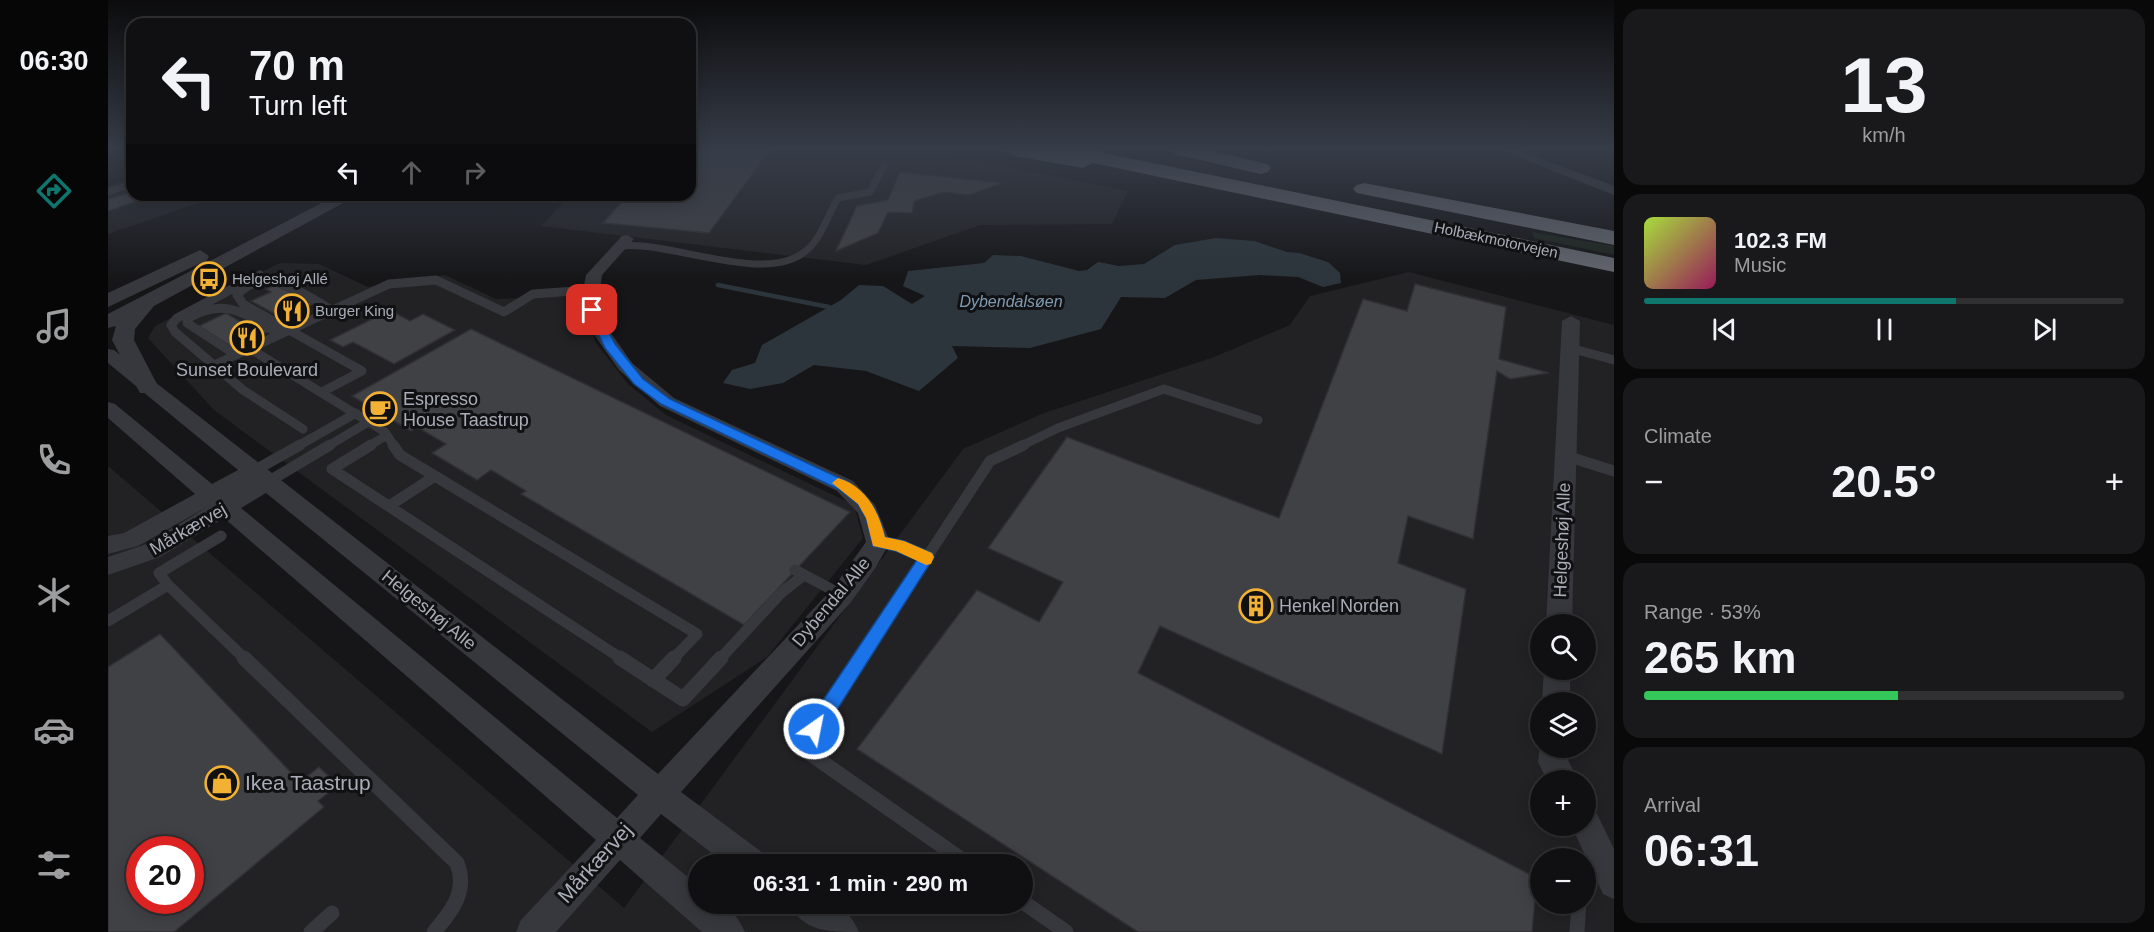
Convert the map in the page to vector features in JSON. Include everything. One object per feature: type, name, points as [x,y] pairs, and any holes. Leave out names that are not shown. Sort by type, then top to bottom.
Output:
[{"type":"highway","points":[[1242,193],[1345,197]]},
{"type":"highway","name":"Holbækmotorvejen","points":[[1324,193],[1614,238]]},
{"type":"highway","name":"Holbækmotorvejen","points":[[1345,197],[1614,265]]},
{"type":"street","points":[[108,301],[309,201]]},
{"type":"street","points":[[108,322],[339,201]]},
{"type":"street","points":[[590,290],[593,278],[624,242]]},
{"type":"street","name":"Dybendal Alle","points":[[590,290],[588,297],[609,345],[638,381],[666,402],[845,486],[863,501],[873,518],[878,542],[868,561],[842,595],[658,794]]},
{"type":"street","points":[[148,388],[123,340],[125,328],[153,300]]},
{"type":"street","name":"Helgeshøj Alle","points":[[1559,614],[1571,321]]},
{"type":"street","name":"Helgeshøj Alle","points":[[108,354],[258,478],[392,579],[658,794],[739,854]]},
{"type":"street","points":[[108,408],[220,500],[728,932]]},
{"type":"street","name":"Mårkærvej","points":[[108,545],[129,540],[220,500],[258,478]]},
{"type":"street","name":"Mårkærvej","points":[[108,566],[152,551],[220,500]]},
{"type":"street","name":"Mårkærvej","points":[[533,932],[658,794]]},
{"type":"street","points":[[1591,836],[1614,883]]},
{"type":"street","points":[[819,914],[842,932]]},
{"type":"lane","points":[[624,242],[656,246],[689,255],[736,261],[766,262],[792,259],[807,250],[838,198],[862,193]]},
{"type":"lane","points":[[260,274],[177,318],[171,325],[175,332],[247,393],[303,429]]},
{"type":"lane","points":[[322,392],[362,371],[243,304],[237,295],[240,290],[261,281],[278,281],[335,310],[389,284],[436,280],[504,312],[533,294],[590,290]]},
{"type":"lane","points":[[237,355],[192,327],[186,322],[189,317],[214,306],[232,308],[279,334]]},
{"type":"lane","points":[[214,365],[330,309]]},
{"type":"lane","points":[[249,348],[370,421],[387,435],[400,455],[697,634],[653,680]]},
{"type":"lane","points":[[1570,348],[1614,360]]},
{"type":"lane","points":[[954,854],[802,748],[990,461],[1058,428],[1164,389],[1258,420]]},
{"type":"lane","points":[[258,478],[356,413]]},
{"type":"lane","points":[[258,478],[370,421]]},
{"type":"lane","points":[[387,435],[332,469],[682,699],[799,573],[842,595]]},
{"type":"lane","name":"Helgeshøj Alle","points":[[1566,456],[1614,471]]},
{"type":"lane","points":[[389,506],[435,476]]},
{"type":"lane","points":[[221,536],[159,573],[168,585],[457,863],[463,874],[459,897],[455,908],[434,932]]},
{"type":"lane","points":[[878,542],[898,545],[927,557]]},
{"type":"lane","points":[[108,621],[168,585]]},
{"type":"lane","points":[[1033,909],[1066,932]]},
{"type":"lane","points":[[311,932],[332,913]]},
{"type":"lane","points":[[1577,932],[1578,914]]},
{"type":"shaded area","points":[[108,193],[126,193],[126,201],[204,201],[108,234]]},
{"type":"shaded area","points":[[696,193],[1127,193],[1112,224],[980,225],[866,265],[541,226],[564,201],[696,201]]},
{"type":"shaded area","points":[[1532,232],[1614,246],[1614,255],[1534,238]]},
{"type":"shaded area","points":[[280,263],[319,264],[368,287],[445,275],[496,299],[580,296],[596,343],[628,384],[666,415],[854,505],[863,538],[767,657],[652,732],[214,410],[148,338],[155,326]]},
{"type":"shaded area","points":[[1409,272],[1614,325],[1614,932],[108,932],[108,466],[624,908],[963,449],[1044,413],[1214,357],[1290,325],[1310,296]]},
{"type":"water","name":"Dybendalsøen","points":[[1216,238],[1254,241],[1328,262],[1340,273],[1341,283],[1323,287],[1298,277],[1260,275],[1196,280],[1165,298],[1121,297],[1101,329],[1030,348],[952,346],[958,358],[919,391],[866,371],[814,365],[783,383],[750,389],[723,383],[732,370],[755,363],[762,345],[841,300],[859,285],[883,286],[912,304],[925,296],[903,286],[908,271],[984,263],[993,255],[1021,256],[1079,271],[1087,270],[1098,262],[1119,266],[1144,264],[1175,245]]},
{"type":"building","points":[[696,193],[738,193],[709,233],[603,223],[623,201],[696,201]]},
{"type":"building","points":[[891,193],[938,193],[914,201],[912,213],[888,212],[878,233],[836,251],[857,206],[888,200]]},
{"type":"building","points":[[126,194],[126,201],[137,201],[108,211],[108,199]]},
{"type":"building","name":"Henkel Norden","points":[[1415,284],[1506,307],[1499,359],[1549,373],[1510,379],[1497,371],[1473,539],[1408,516],[1398,563],[1466,589],[1442,754],[1160,626],[1138,673],[1530,874],[1530,914],[1534,914],[1532,932],[1138,932],[1033,864],[1033,854],[1018,854],[857,749],[977,590],[1039,622],[1063,582],[988,548],[1067,437],[1279,518],[1363,299],[1407,311]]},
{"type":"building","points":[[275,285],[313,304],[282,318],[251,301],[271,292],[266,289]]},
{"type":"building","points":[[390,310],[410,321],[423,314],[455,330],[394,364],[353,342],[343,347],[330,340]]},
{"type":"building","points":[[226,313],[244,324],[250,321],[269,331],[233,348],[199,326]]},
{"type":"building","points":[[471,329],[850,512],[744,625],[521,494],[526,491],[491,470],[477,480],[432,453],[446,444],[417,427],[411,431],[352,396]]},
{"type":"building","name":"Ikea Taastrup","points":[[160,634],[300,782],[319,767],[338,785],[318,801],[324,807],[204,907],[204,836],[126,836],[126,914],[196,914],[174,932],[108,932],[108,667]]},
{"type":"waterway","points":[[718,285],[829,307]]},
{"type":"slow traffic","points":[[838,483],[863,501],[873,518],[878,542],[898,545],[927,557],[926,559]]},
{"type":"place","name":"Helgeshøj Allé","points":[[209,279]]},
{"type":"place","name":"Burger King","points":[[292,311]]},
{"type":"place","name":"Sunset Boulevard","points":[[247,338]]},
{"type":"place","name":"Espresso House Taastrup","points":[[380,409]]},
{"type":"place","name":"Henkel Norden","points":[[1256,606]]},
{"type":"place","name":"Ikea Taastrup","points":[[222,783]]},
{"type":"route","points":[[592,310],[609,345],[638,381],[652,392],[666,402],[845,486],[863,501],[873,518],[878,542],[898,545],[927,557],[814,729]]}]
